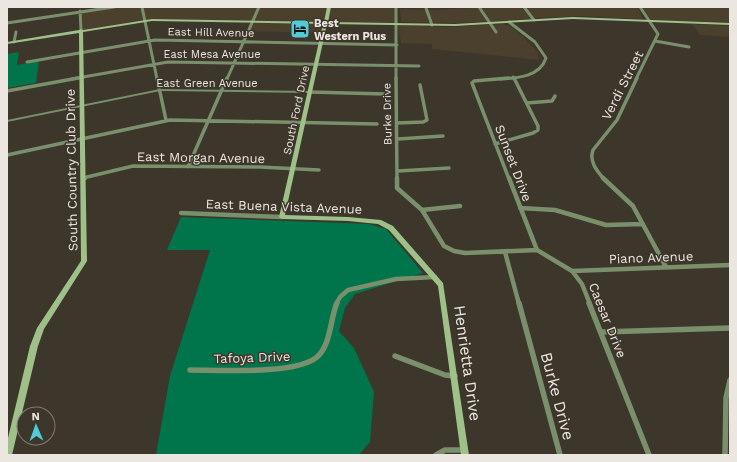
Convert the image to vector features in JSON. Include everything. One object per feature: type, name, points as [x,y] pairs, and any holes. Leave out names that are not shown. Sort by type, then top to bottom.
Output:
[{"type":"main road","name":"South Ford Drive","points":[[282,217],[324,23],[329,7]]},
{"type":"main road","points":[[392,7],[455,7]]},
{"type":"main road","points":[[7,43],[145,20],[432,25],[573,18],[730,24]]},
{"type":"main road","name":"South Country Club Drive","points":[[8,455],[34,346],[41,328],[84,261],[81,30]]},
{"type":"main road","name":"East Buena Vista Avenue","points":[[282,217],[348,219],[379,222],[391,228],[435,277]]},
{"type":"main road","name":"Henrietta Drive","points":[[435,277],[441,285],[465,452]]},
{"type":"street","points":[[7,23],[114,7]]},
{"type":"street","points":[[142,7],[166,120]]},
{"type":"street","points":[[188,167],[244,42],[258,7]]},
{"type":"street","name":"Burke Drive","points":[[396,7],[398,188],[422,210]]},
{"type":"street","points":[[479,7],[496,32]]},
{"type":"street","points":[[524,7],[534,20]]},
{"type":"street","name":"Verdi Street","points":[[640,7],[658,34],[617,120],[593,150],[591,156],[595,168],[603,178],[633,206],[666,267]]},
{"type":"street","points":[[426,8],[432,25]]},
{"type":"street","name":"South Country Club Drive","points":[[80,11],[81,30]]},
{"type":"street","points":[[496,144],[533,133],[538,130],[538,126],[513,77],[528,75],[538,70],[545,64],[546,58],[531,39],[509,22]]},
{"type":"street","points":[[14,42],[16,32]]},
{"type":"street","name":"East Hill Avenue","points":[[27,62],[149,40],[397,45]]},
{"type":"street","points":[[655,41],[688,47]]},
{"type":"street","name":"East Mesa Avenue","points":[[8,91],[175,61],[419,66]]},
{"type":"street","name":"Sunset Drive","points":[[513,77],[474,81],[472,83],[537,250]]},
{"type":"street","points":[[397,123],[423,122],[427,120],[420,85]]},
{"type":"street","name":"East Green Avenue","points":[[7,121],[160,90],[385,94]]},
{"type":"street","points":[[7,96],[8,91]]},
{"type":"street","points":[[527,103],[546,103],[554,99],[555,96]]},
{"type":"street","points":[[7,155],[166,120],[377,124]]},
{"type":"street","points":[[398,139],[443,136]]},
{"type":"street","name":"East Morgan Avenue","points":[[83,178],[133,166],[319,170]]},
{"type":"street","points":[[398,171],[449,168]]},
{"type":"street","points":[[460,206],[422,210],[444,246],[454,251],[465,253],[537,250]]},
{"type":"street","points":[[520,208],[555,210],[606,225],[643,224]]},
{"type":"street","name":"East Buena Vista Avenue","points":[[181,213],[282,217]]},
{"type":"street","name":"Caesar Drive","points":[[537,250],[572,271],[582,284],[649,455]]},
{"type":"street","name":"Burke Drive","points":[[505,252],[560,455]]},
{"type":"street","name":"Piano Avenue","points":[[572,271],[730,265]]},
{"type":"street","name":"Tafoya Drive","points":[[190,370],[278,369],[299,366],[316,357],[324,345],[336,305],[340,297],[348,290],[396,279],[435,277]]},
{"type":"street","points":[[602,332],[730,328]]},
{"type":"street","points":[[395,356],[445,375],[455,376]]},
{"type":"street","points":[[725,455],[726,398],[730,380]]},
{"type":"street","points":[[436,455],[445,450],[465,452]]},
{"type":"shaded area","points":[[114,7],[396,7],[396,24],[324,23],[322,33],[248,31],[252,22],[145,20],[81,30],[80,11]]},
{"type":"shaded area","points":[[521,7],[532,19],[457,23],[401,22],[400,9],[430,10]]},
{"type":"shaded area","points":[[526,7],[637,7],[643,19],[580,16],[535,18]]},
{"type":"shaded area","points":[[642,7],[730,7],[730,23],[651,20]]},
{"type":"shaded area","points":[[502,24],[512,27],[523,37],[537,51],[539,60],[432,49],[432,44],[401,43],[398,25],[446,27]]},
{"type":"shaded area","points":[[692,24],[730,26],[730,37],[700,35]]},
{"type":"green space","points":[[19,52],[17,65],[39,61],[36,83],[7,88],[7,54]]},
{"type":"green space","points":[[181,217],[369,224],[386,229],[423,273],[355,294],[345,308],[339,331],[354,348],[374,392],[370,442],[359,455],[156,455],[170,376],[210,250],[167,250]]},
{"type":"place","name":"Best Western Plus","points":[[300,29]]}]
